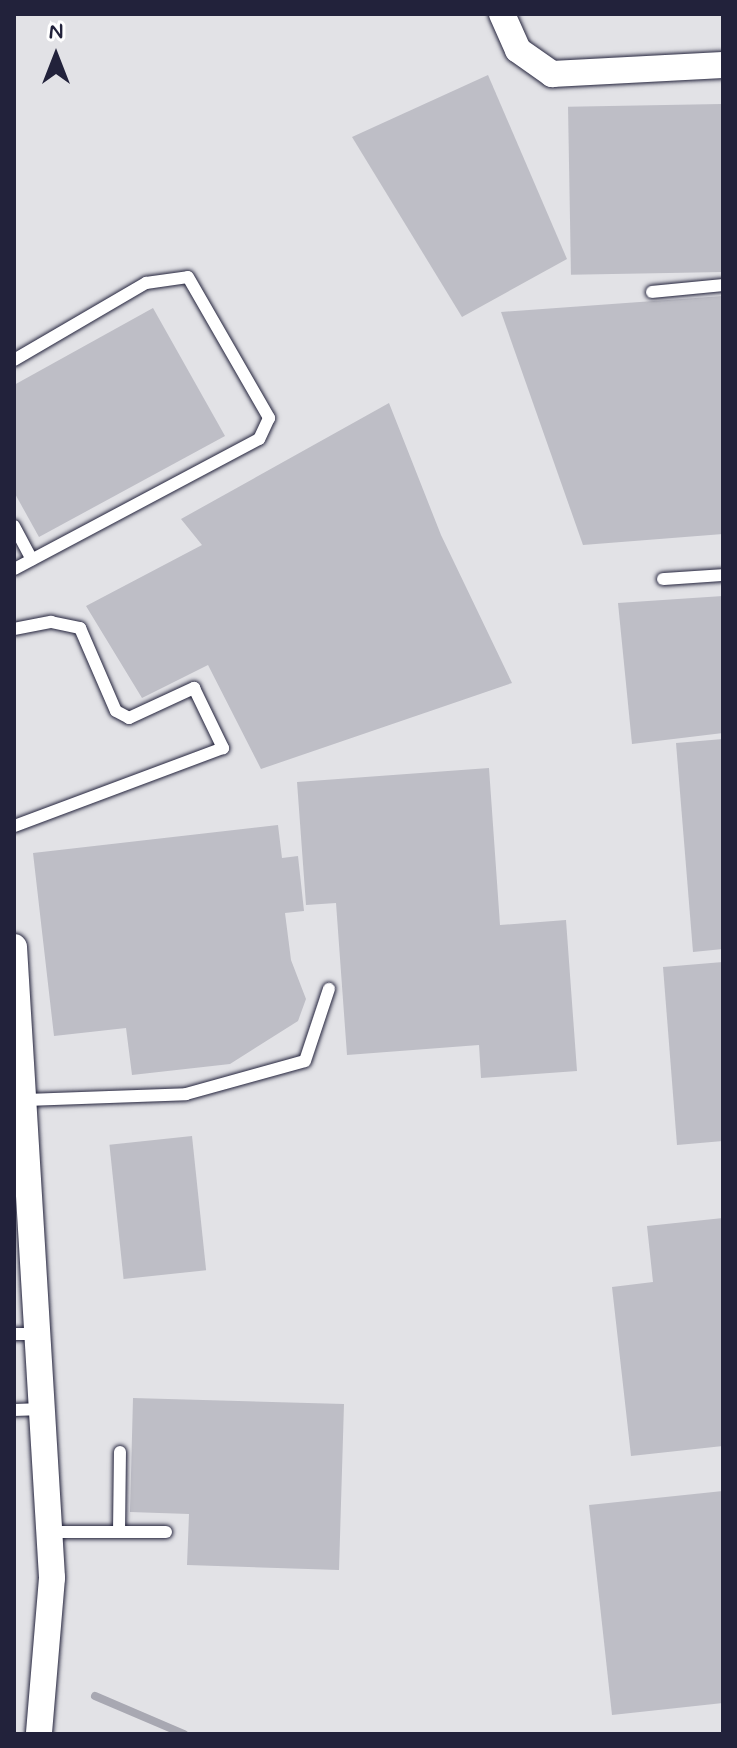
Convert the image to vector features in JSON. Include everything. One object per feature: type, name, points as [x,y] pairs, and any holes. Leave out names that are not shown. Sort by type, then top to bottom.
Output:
[{"type":"street","points":[[502,14],[518,50],[552,74],[723,65]]},
{"type":"street","points":[[14,947],[26,1100],[23,1200],[26,1334],[43,1409],[49,1532],[39,1734]]},
{"type":"lane","points":[[14,360],[146,283],[188,277],[269,418],[259,439],[14,569]]},
{"type":"lane","points":[[652,292],[723,285]]},
{"type":"lane","points":[[14,526],[32,560]]},
{"type":"lane","points":[[663,579],[723,575]]},
{"type":"lane","points":[[14,629],[51,622],[80,628],[116,711],[129,718],[194,688],[223,748],[14,826]]},
{"type":"lane","points":[[26,1100],[186,1094],[305,1061],[329,989]]},
{"type":"lane","points":[[14,1410],[43,1409]]},
{"type":"lane","points":[[119,1532],[120,1452]]},
{"type":"lane","points":[[49,1532],[166,1532]]},
{"type":"shaded area","points":[[14,14],[723,14],[723,1734],[14,1734]]},
{"type":"building","points":[[488,75],[567,259],[462,317],[352,137]]},
{"type":"building","points":[[721,104],[723,272],[571,275],[568,107]]},
{"type":"building","points":[[723,296],[723,534],[583,545],[501,312]]},
{"type":"building","points":[[153,308],[225,436],[39,537],[14,492],[14,385]]},
{"type":"building","points":[[389,403],[441,535],[512,683],[261,769],[208,665],[142,698],[86,606],[202,545],[181,519]]},
{"type":"building","points":[[723,596],[723,733],[632,744],[618,603]]},
{"type":"building","points":[[723,739],[723,949],[693,952],[676,743]]},
{"type":"building","points":[[489,768],[500,925],[566,920],[577,1071],[481,1078],[479,1045],[347,1055],[336,903],[306,905],[297,782]]},
{"type":"building","points":[[278,825],[282,858],[298,856],[304,911],[285,913],[291,960],[306,999],[298,1021],[230,1064],[132,1075],[126,1028],[54,1036],[33,853]]},
{"type":"building","points":[[723,962],[723,1141],[677,1145],[663,967]]},
{"type":"building","points":[[192,1136],[206,1270],[124,1279],[109,1145]]},
{"type":"building","points":[[723,1218],[723,1446],[631,1456],[612,1287],[653,1282],[647,1226]]},
{"type":"building","points":[[133,1398],[344,1404],[339,1570],[187,1565],[189,1514],[130,1512]]},
{"type":"building","points":[[723,1491],[723,1703],[612,1715],[589,1505]]},
{"type":"waterway","points":[[95,1696],[184,1734]]}]
